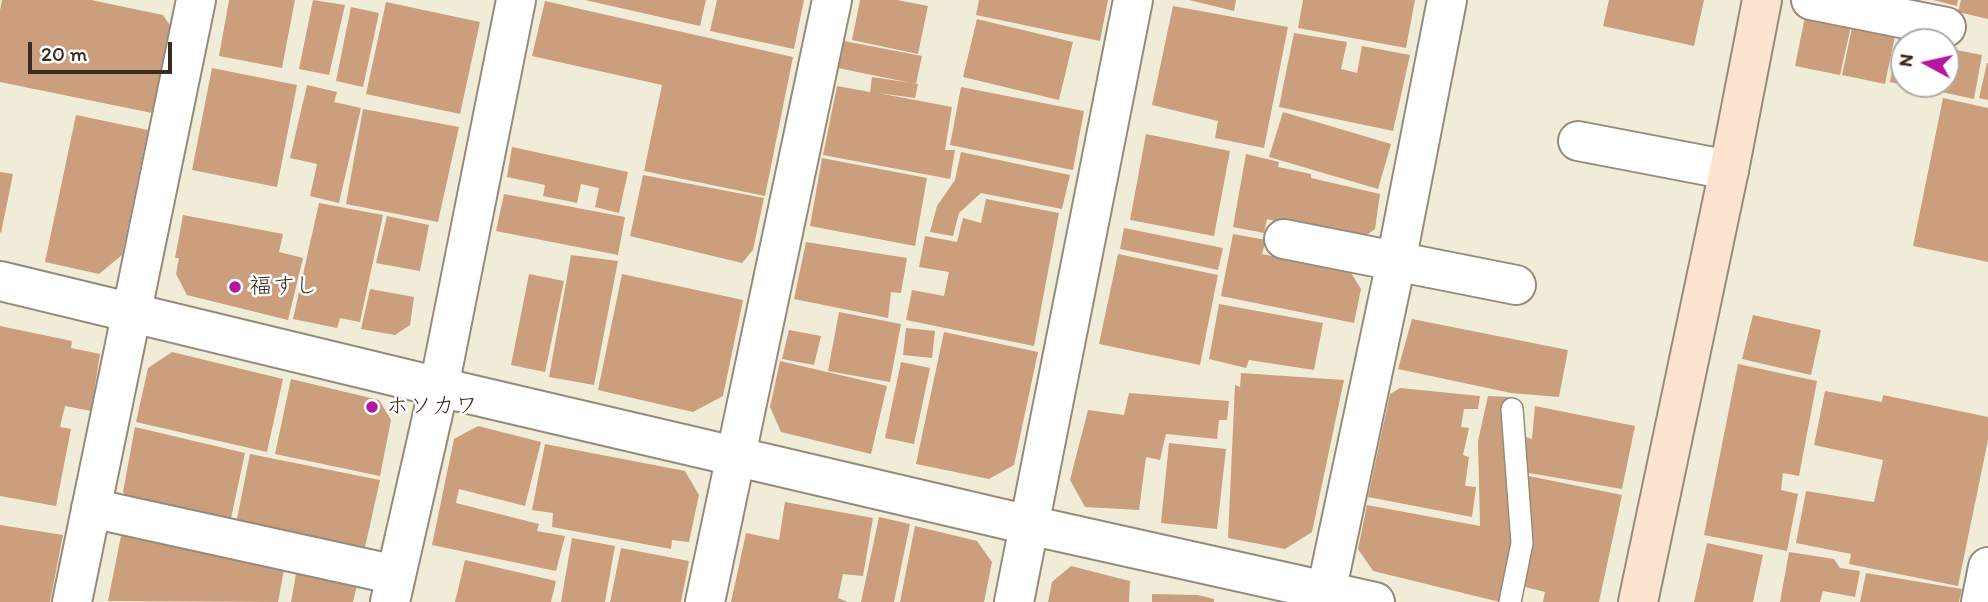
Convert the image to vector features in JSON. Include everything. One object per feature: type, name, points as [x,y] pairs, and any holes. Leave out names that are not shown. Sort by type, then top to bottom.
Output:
[{"type":"street","points":[[91,508],[393,588],[439,387],[516,0]]},
{"type":"street","points":[[705,602],[832,0]]},
{"type":"street","points":[[1014,602],[1133,0]]},
{"type":"street","points":[[1325,597],[1396,262],[1447,0]]},
{"type":"street","points":[[1638,602],[1762,0]]},
{"type":"street","points":[[1811,0],[1946,27]]},
{"type":"street","points":[[72,602],[132,315],[189,1]]},
{"type":"street","points":[[1578,141],[1729,170]]},
{"type":"street","points":[[1284,239],[1516,285]]},
{"type":"street","points":[[0,281],[132,315],[734,455],[1325,597],[1375,602]]},
{"type":"street","points":[[1981,602],[1988,567]]},
{"type":"lane","points":[[1510,602],[1522,543],[1513,409]]},
{"type":"building","points":[[2,0],[91,0],[163,15],[171,27],[152,113],[0,82]]},
{"type":"building","points":[[229,0],[295,0],[282,68],[219,56]]},
{"type":"building","points":[[313,0],[345,5],[329,75],[299,69]]},
{"type":"building","points":[[585,0],[706,0],[700,26]]},
{"type":"building","points":[[717,0],[804,0],[794,49],[710,31]]},
{"type":"building","points":[[860,0],[897,0],[928,6],[918,54],[852,40]]},
{"type":"building","points":[[979,0],[1108,0],[1100,41],[976,15]]},
{"type":"building","points":[[1189,0],[1236,0],[1234,11]]},
{"type":"building","points":[[1303,0],[1415,0],[1406,48],[1298,28]]},
{"type":"building","points":[[1609,0],[1704,0],[1694,46],[1603,26]]},
{"type":"building","points":[[1933,0],[1958,0],[1957,6]]},
{"type":"building","points":[[1961,0],[1988,0],[1988,19],[1958,12]]},
{"type":"building","points":[[545,1],[793,57],[765,196],[644,171],[662,85],[532,56]]},
{"type":"building","points":[[386,2],[480,22],[460,114],[366,94]]},
{"type":"building","points":[[1173,6],[1288,27],[1264,148],[1215,138],[1218,121],[1152,105]]},
{"type":"building","points":[[351,7],[379,13],[363,87],[336,81]]},
{"type":"building","points":[[1805,17],[1851,26],[1840,75],[1795,66]]},
{"type":"building","points":[[977,19],[1073,42],[1059,100],[963,77]]},
{"type":"building","points":[[1852,28],[1890,35],[1890,60],[1885,84],[1842,75]]},
{"type":"building","points":[[1294,33],[1347,42],[1341,69],[1357,73],[1362,46],[1410,55],[1393,131],[1279,107]]},
{"type":"building","points":[[844,41],[922,56],[916,84],[838,68]]},
{"type":"building","points":[[1960,51],[1982,55],[1974,99],[1960,96]]},
{"type":"building","points":[[1988,63],[1988,100],[1979,98]]},
{"type":"building","points":[[212,68],[297,85],[277,187],[192,170]]},
{"type":"building","points":[[872,77],[918,84],[915,98],[878,93],[952,107],[945,150],[955,150],[950,179],[823,155],[837,86],[870,92]]},
{"type":"building","points":[[307,85],[337,92],[334,102],[361,108],[339,203],[310,196],[317,164],[290,158]]},
{"type":"building","points":[[961,87],[1084,111],[1073,170],[950,145]]},
{"type":"building","points":[[1943,98],[1988,108],[1988,262],[1913,246]]},
{"type":"building","points":[[363,109],[459,127],[438,222],[346,204]]},
{"type":"building","points":[[1283,112],[1391,144],[1378,189],[1269,157]]},
{"type":"building","points":[[76,115],[148,130],[122,255],[99,274],[45,262]]},
{"type":"building","points":[[1146,134],[1230,151],[1214,236],[1130,220]]},
{"type":"building","points":[[512,147],[628,172],[619,213],[595,207],[599,188],[581,184],[577,203],[543,196],[545,185],[507,177]]},
{"type":"building","points":[[961,152],[1070,175],[1062,209],[981,193],[959,213],[953,236],[930,232],[937,206],[955,180]]},
{"type":"building","points":[[1246,154],[1279,162],[1278,167],[1311,174],[1311,178],[1380,194],[1375,229],[1358,241],[1267,219],[1264,233],[1233,227]]},
{"type":"building","points":[[822,158],[927,178],[915,246],[810,226]]},
{"type":"building","points":[[0,172],[13,174],[1,233],[0,232]]},
{"type":"building","points":[[643,175],[764,198],[753,250],[742,263],[630,236]]},
{"type":"building","points":[[504,194],[625,217],[618,255],[496,231]]},
{"type":"building","points":[[986,199],[1059,213],[1034,346],[906,320],[912,290],[944,296],[949,272],[919,267],[925,236],[957,242],[963,218],[981,223]]},
{"type":"building","points":[[319,203],[383,215],[360,322],[340,318],[337,328],[293,319]]},
{"type":"building","points":[[183,215],[283,234],[279,252],[303,258],[288,320],[187,295],[176,274],[179,258],[175,258]]},
{"type":"building","points":[[387,216],[429,225],[420,271],[376,263]]},
{"type":"building","points":[[1124,228],[1223,248],[1218,270],[1120,249]]},
{"type":"building","points":[[1233,234],[1266,240],[1262,254],[1351,273],[1361,289],[1354,323],[1221,296]]},
{"type":"building","points":[[806,242],[907,258],[901,293],[891,292],[888,318],[794,299]]},
{"type":"building","points":[[1118,254],[1218,275],[1200,365],[1099,344]]},
{"type":"building","points":[[571,255],[618,261],[594,385],[549,377]]},
{"type":"building","points":[[529,274],[564,281],[545,372],[511,365]]},
{"type":"building","points":[[622,274],[743,300],[723,396],[693,412],[598,390]]},
{"type":"building","points":[[370,289],[414,297],[410,325],[395,335],[361,329]]},
{"type":"building","points":[[1219,304],[1323,323],[1314,370],[1249,360],[1246,368],[1209,359]]},
{"type":"building","points":[[839,312],[901,324],[890,382],[828,371]]},
{"type":"building","points":[[1753,315],[1821,330],[1811,375],[1742,359]]},
{"type":"building","points":[[1412,319],[1568,350],[1559,397],[1511,393],[1398,369]]},
{"type":"building","points":[[0,326],[72,341],[71,348],[100,354],[91,411],[65,406],[60,427],[71,429],[56,506],[0,496]]},
{"type":"building","points":[[906,328],[935,331],[932,358],[903,355]]},
{"type":"building","points":[[789,330],[821,336],[814,365],[782,359]]},
{"type":"building","points":[[944,332],[1038,352],[1014,465],[989,479],[916,464]]},
{"type":"building","points":[[172,352],[283,379],[267,452],[136,422],[148,368]]},
{"type":"building","points":[[780,361],[887,386],[871,454],[781,432],[770,407]]},
{"type":"building","points":[[901,362],[930,368],[914,444],[885,438]]},
{"type":"building","points":[[1738,364],[1817,381],[1799,476],[1783,473],[1781,490],[1798,494],[1787,551],[1704,535]]},
{"type":"building","points":[[1241,373],[1344,380],[1312,532],[1285,549],[1228,538],[1235,385],[1240,387]]},
{"type":"building","points":[[291,379],[379,400],[391,420],[380,476],[275,454]]},
{"type":"building","points":[[1400,388],[1480,396],[1478,409],[1464,409],[1461,427],[1469,428],[1463,455],[1469,457],[1465,486],[1476,487],[1472,517],[1368,497],[1390,394]]},
{"type":"building","points":[[1825,391],[1882,402],[1883,395],[1988,417],[1988,440],[1958,586],[1849,564],[1851,554],[1796,543],[1806,491],[1874,502],[1883,460],[1814,445]]},
{"type":"building","points":[[1129,393],[1229,401],[1227,420],[1219,420],[1217,439],[1166,434],[1160,460],[1146,457],[1139,510],[1085,507],[1070,480],[1088,410],[1124,415]]},
{"type":"building","points":[[1488,396],[1509,397],[1512,543],[1500,602],[1373,571],[1358,549],[1367,505],[1480,526],[1478,441]]},
{"type":"building","points":[[1535,406],[1635,426],[1622,489],[1523,472],[1522,436],[1532,439]]},
{"type":"building","points":[[478,426],[541,442],[525,506],[459,489],[456,503],[539,524],[537,531],[565,536],[556,571],[432,545],[454,439]]},
{"type":"building","points":[[135,427],[245,453],[230,523],[130,503],[123,492]]},
{"type":"building","points":[[1169,443],[1226,449],[1217,529],[1161,523]]},
{"type":"building","points":[[545,444],[685,471],[699,495],[689,542],[672,540],[671,549],[552,527],[553,513],[532,510]]},
{"type":"building","points":[[250,454],[380,480],[364,552],[236,524]]},
{"type":"building","points":[[1524,475],[1622,495],[1599,602],[1543,602],[1545,592],[1521,586]]},
{"type":"building","points":[[785,502],[873,518],[863,576],[843,574],[838,598],[848,602],[731,602],[746,533],[779,540]]},
{"type":"building","points":[[879,517],[910,524],[894,602],[861,602]]},
{"type":"building","points":[[0,525],[63,535],[50,602],[0,602]]},
{"type":"building","points":[[123,526],[286,559],[278,602],[108,601]]},
{"type":"building","points":[[915,526],[977,541],[992,562],[984,602],[900,602]]},
{"type":"building","points":[[572,538],[615,546],[605,602],[561,602]]},
{"type":"building","points":[[1707,543],[1763,555],[1753,602],[1694,602]]},
{"type":"building","points":[[621,548],[689,561],[681,602],[610,602]]},
{"type":"building","points":[[1789,552],[1834,559],[1840,568],[1860,571],[1855,597],[1823,591],[1820,602],[1780,602]]},
{"type":"building","points":[[465,560],[556,581],[551,602],[455,602]]},
{"type":"building","points":[[1071,566],[1130,581],[1129,602],[1048,602],[1052,582]]},
{"type":"building","points":[[297,568],[358,581],[353,602],[291,602]]},
{"type":"building","points":[[1866,573],[1962,589],[1959,602],[1860,602]]},
{"type":"building","points":[[1152,594],[1198,595],[1214,599],[1214,602],[1152,602]]},
{"type":"place","name":"福すし","points":[[235,287]]},
{"type":"place","name":"ホソカワ","points":[[372,407]]}]
